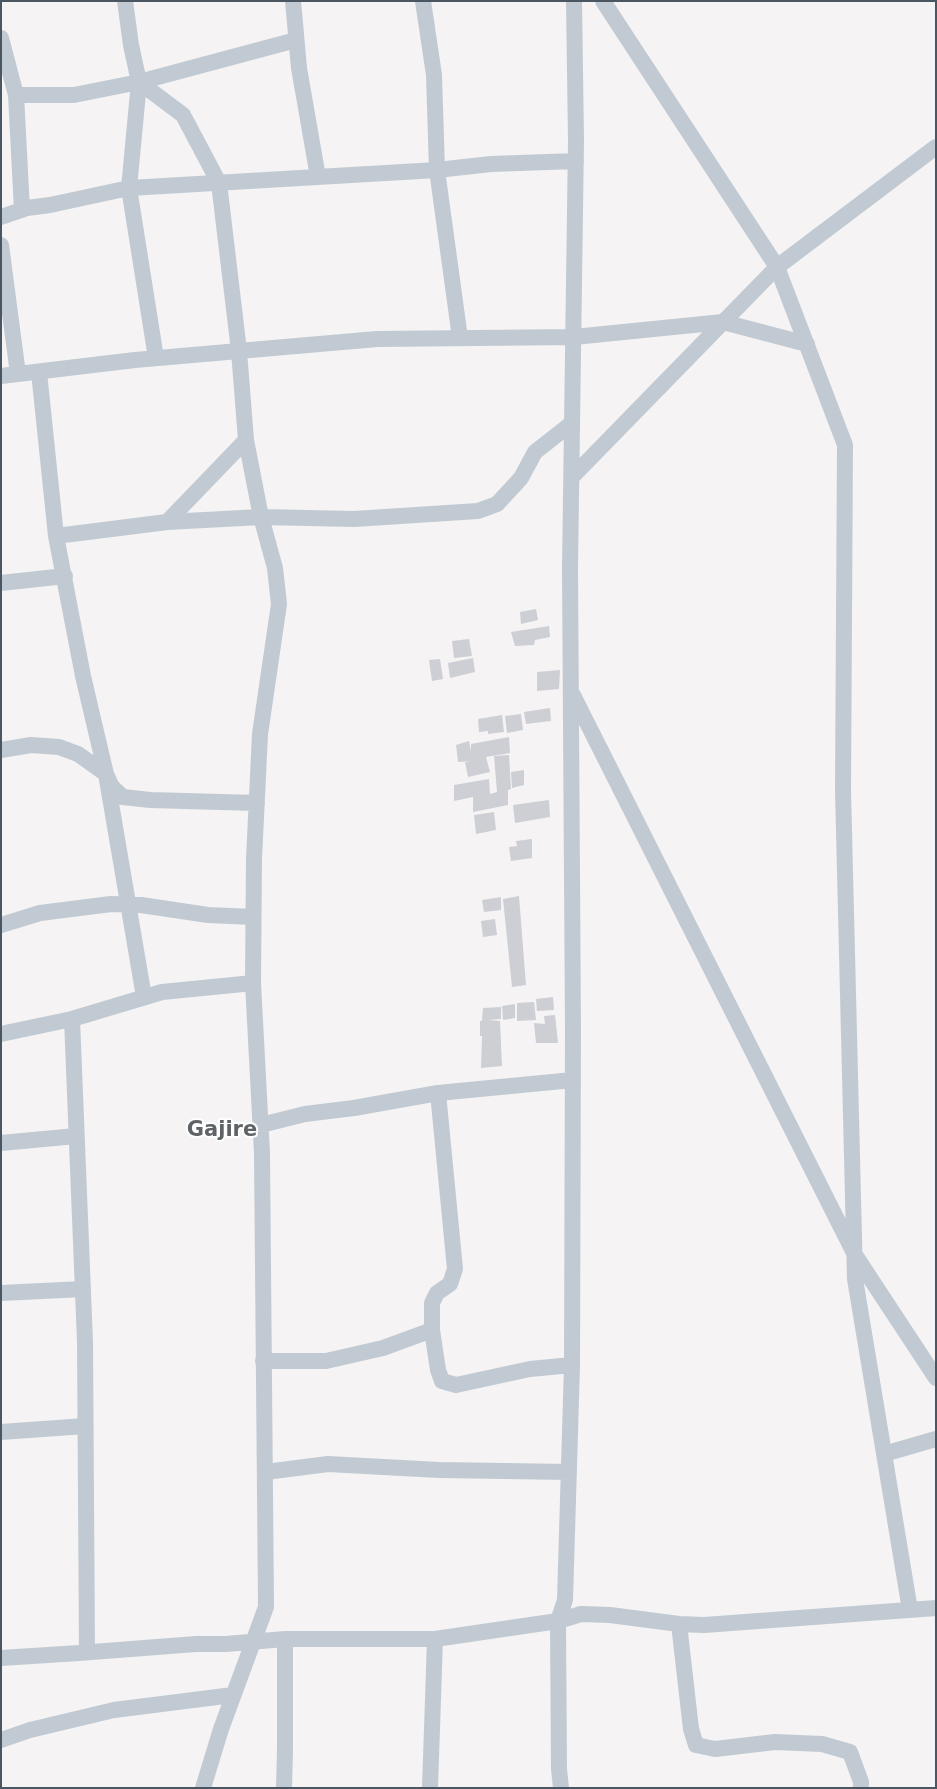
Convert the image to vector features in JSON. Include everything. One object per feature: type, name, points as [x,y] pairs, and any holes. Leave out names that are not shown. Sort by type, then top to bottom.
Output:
[{"type":"street","points":[[125,1],[131,45],[139,82],[129,188],[156,358]]},
{"type":"street","points":[[293,1],[299,68],[318,177]]},
{"type":"street","points":[[423,1],[434,75],[437,170],[460,338]]},
{"type":"street","points":[[560,1788],[558,1621],[565,1600],[572,1366],[571,691],[572,423],[576,161],[574,1]]},
{"type":"street","points":[[602,1],[777,267],[845,445],[843,790],[855,1279],[910,1610]]},
{"type":"street","points":[[1,38],[16,95],[22,210]]},
{"type":"street","points":[[16,95],[74,95],[139,82],[296,40]]},
{"type":"street","points":[[139,82],[183,115],[219,183],[239,351],[246,440],[261,518],[276,568],[279,604],[260,734],[253,917],[253,983],[262,1153],[266,1607],[233,1694],[203,1788]]},
{"type":"street","points":[[572,476],[777,267],[936,147]]},
{"type":"street","points":[[1,217],[22,210],[129,188],[437,170],[491,164],[576,161]]},
{"type":"street","points":[[1,245],[18,374]]},
{"type":"street","points":[[1,376],[156,358],[376,338],[574,337],[723,322],[806,344]]},
{"type":"street","points":[[39,372],[56,536],[83,676],[106,774],[144,997]]},
{"type":"street","points":[[56,536],[167,522],[261,518],[354,519],[478,511],[498,504],[521,478],[535,452],[572,423]]},
{"type":"street","points":[[167,522],[246,440]]},
{"type":"street","points":[[1,583],[65,576]]},
{"type":"street","points":[[571,691],[854,1255],[936,1378]]},
{"type":"street","points":[[1,750],[31,745],[60,747],[78,754],[106,774],[112,787],[123,797],[150,800],[257,803]]},
{"type":"street","points":[[1,925],[40,913],[111,904],[141,905],[208,915],[253,917]]},
{"type":"street","points":[[1,1034],[72,1019],[162,992],[253,983]]},
{"type":"street","points":[[72,1019],[85,1342],[87,1652]]},
{"type":"street","points":[[261,1125],[305,1114],[354,1108],[438,1093],[573,1080]]},
{"type":"street","points":[[438,1093],[455,1269],[450,1284],[437,1292],[432,1302],[432,1330],[438,1370],[442,1380],[456,1385],[530,1369],[572,1366]]},
{"type":"street","points":[[1,1143],[76,1136]]},
{"type":"street","points":[[1,1293],[82,1289]]},
{"type":"street","points":[[263,1361],[326,1361],[383,1348],[432,1330]]},
{"type":"street","points":[[1,1432],[85,1426]]},
{"type":"street","points":[[884,1454],[936,1439]]},
{"type":"street","points":[[266,1472],[328,1464],[439,1470],[568,1472]]},
{"type":"street","points":[[1,1658],[286,1639],[435,1639],[558,1621],[580,1614],[610,1615],[679,1624],[704,1624],[936,1608]]},
{"type":"street","points":[[679,1624],[691,1729],[696,1745],[715,1749],[775,1742],[822,1744],[850,1752],[861,1782],[861,1788]]},
{"type":"street","points":[[284,1788],[286,1639]]},
{"type":"street","points":[[430,1788],[435,1639]]},
{"type":"street","points":[[1,1740],[30,1730],[114,1710],[233,1694]]},
{"type":"building","points":[[536,609],[538,620],[521,624],[520,612]]},
{"type":"building","points":[[549,626],[550,637],[535,640],[534,645],[515,646],[511,632]]},
{"type":"building","points":[[469,639],[472,656],[454,658],[452,641]]},
{"type":"building","points":[[473,658],[475,672],[450,678],[448,663]]},
{"type":"building","points":[[440,659],[443,679],[432,681],[429,660]]},
{"type":"building","points":[[560,670],[559,689],[537,691],[537,672]]},
{"type":"building","points":[[550,708],[551,721],[526,724],[524,712]]},
{"type":"building","points":[[521,714],[523,730],[507,733],[505,716]]},
{"type":"building","points":[[502,715],[504,732],[488,734],[488,731],[479,732],[478,719]]},
{"type":"building","points":[[509,737],[510,753],[486,757],[490,772],[468,777],[465,762],[471,761],[458,762],[456,745],[469,741],[471,752],[471,744]]},
{"type":"building","points":[[509,755],[511,789],[508,790],[508,805],[473,812],[473,797],[454,801],[454,785],[489,779],[490,794],[497,792],[494,756]]},
{"type":"building","points":[[524,770],[524,785],[512,788],[511,772]]},
{"type":"building","points":[[549,800],[550,817],[515,823],[513,805]]},
{"type":"building","points":[[494,812],[496,830],[476,834],[474,815]]},
{"type":"building","points":[[532,839],[532,858],[511,861],[509,847],[517,846],[516,841]]},
{"type":"building","points":[[519,896],[526,985],[512,987],[503,899]]},
{"type":"building","points":[[501,897],[501,910],[484,912],[482,900]]},
{"type":"building","points":[[495,919],[497,935],[483,937],[481,921]]},
{"type":"building","points":[[553,997],[554,1010],[537,1011],[536,999]]},
{"type":"building","points":[[534,1002],[536,1020],[517,1021],[517,1003]]},
{"type":"building","points":[[515,1004],[515,1018],[503,1020],[502,1006]]},
{"type":"building","points":[[501,1007],[501,1019],[488,1020],[500,1021],[502,1066],[481,1068],[482,1036],[480,1036],[480,1021],[482,1021],[483,1008]]},
{"type":"building","points":[[555,1015],[558,1043],[536,1043],[534,1023],[545,1024],[544,1016]]},
{"type":"district","name":"Gajire","points":[[222,1131]]}]
